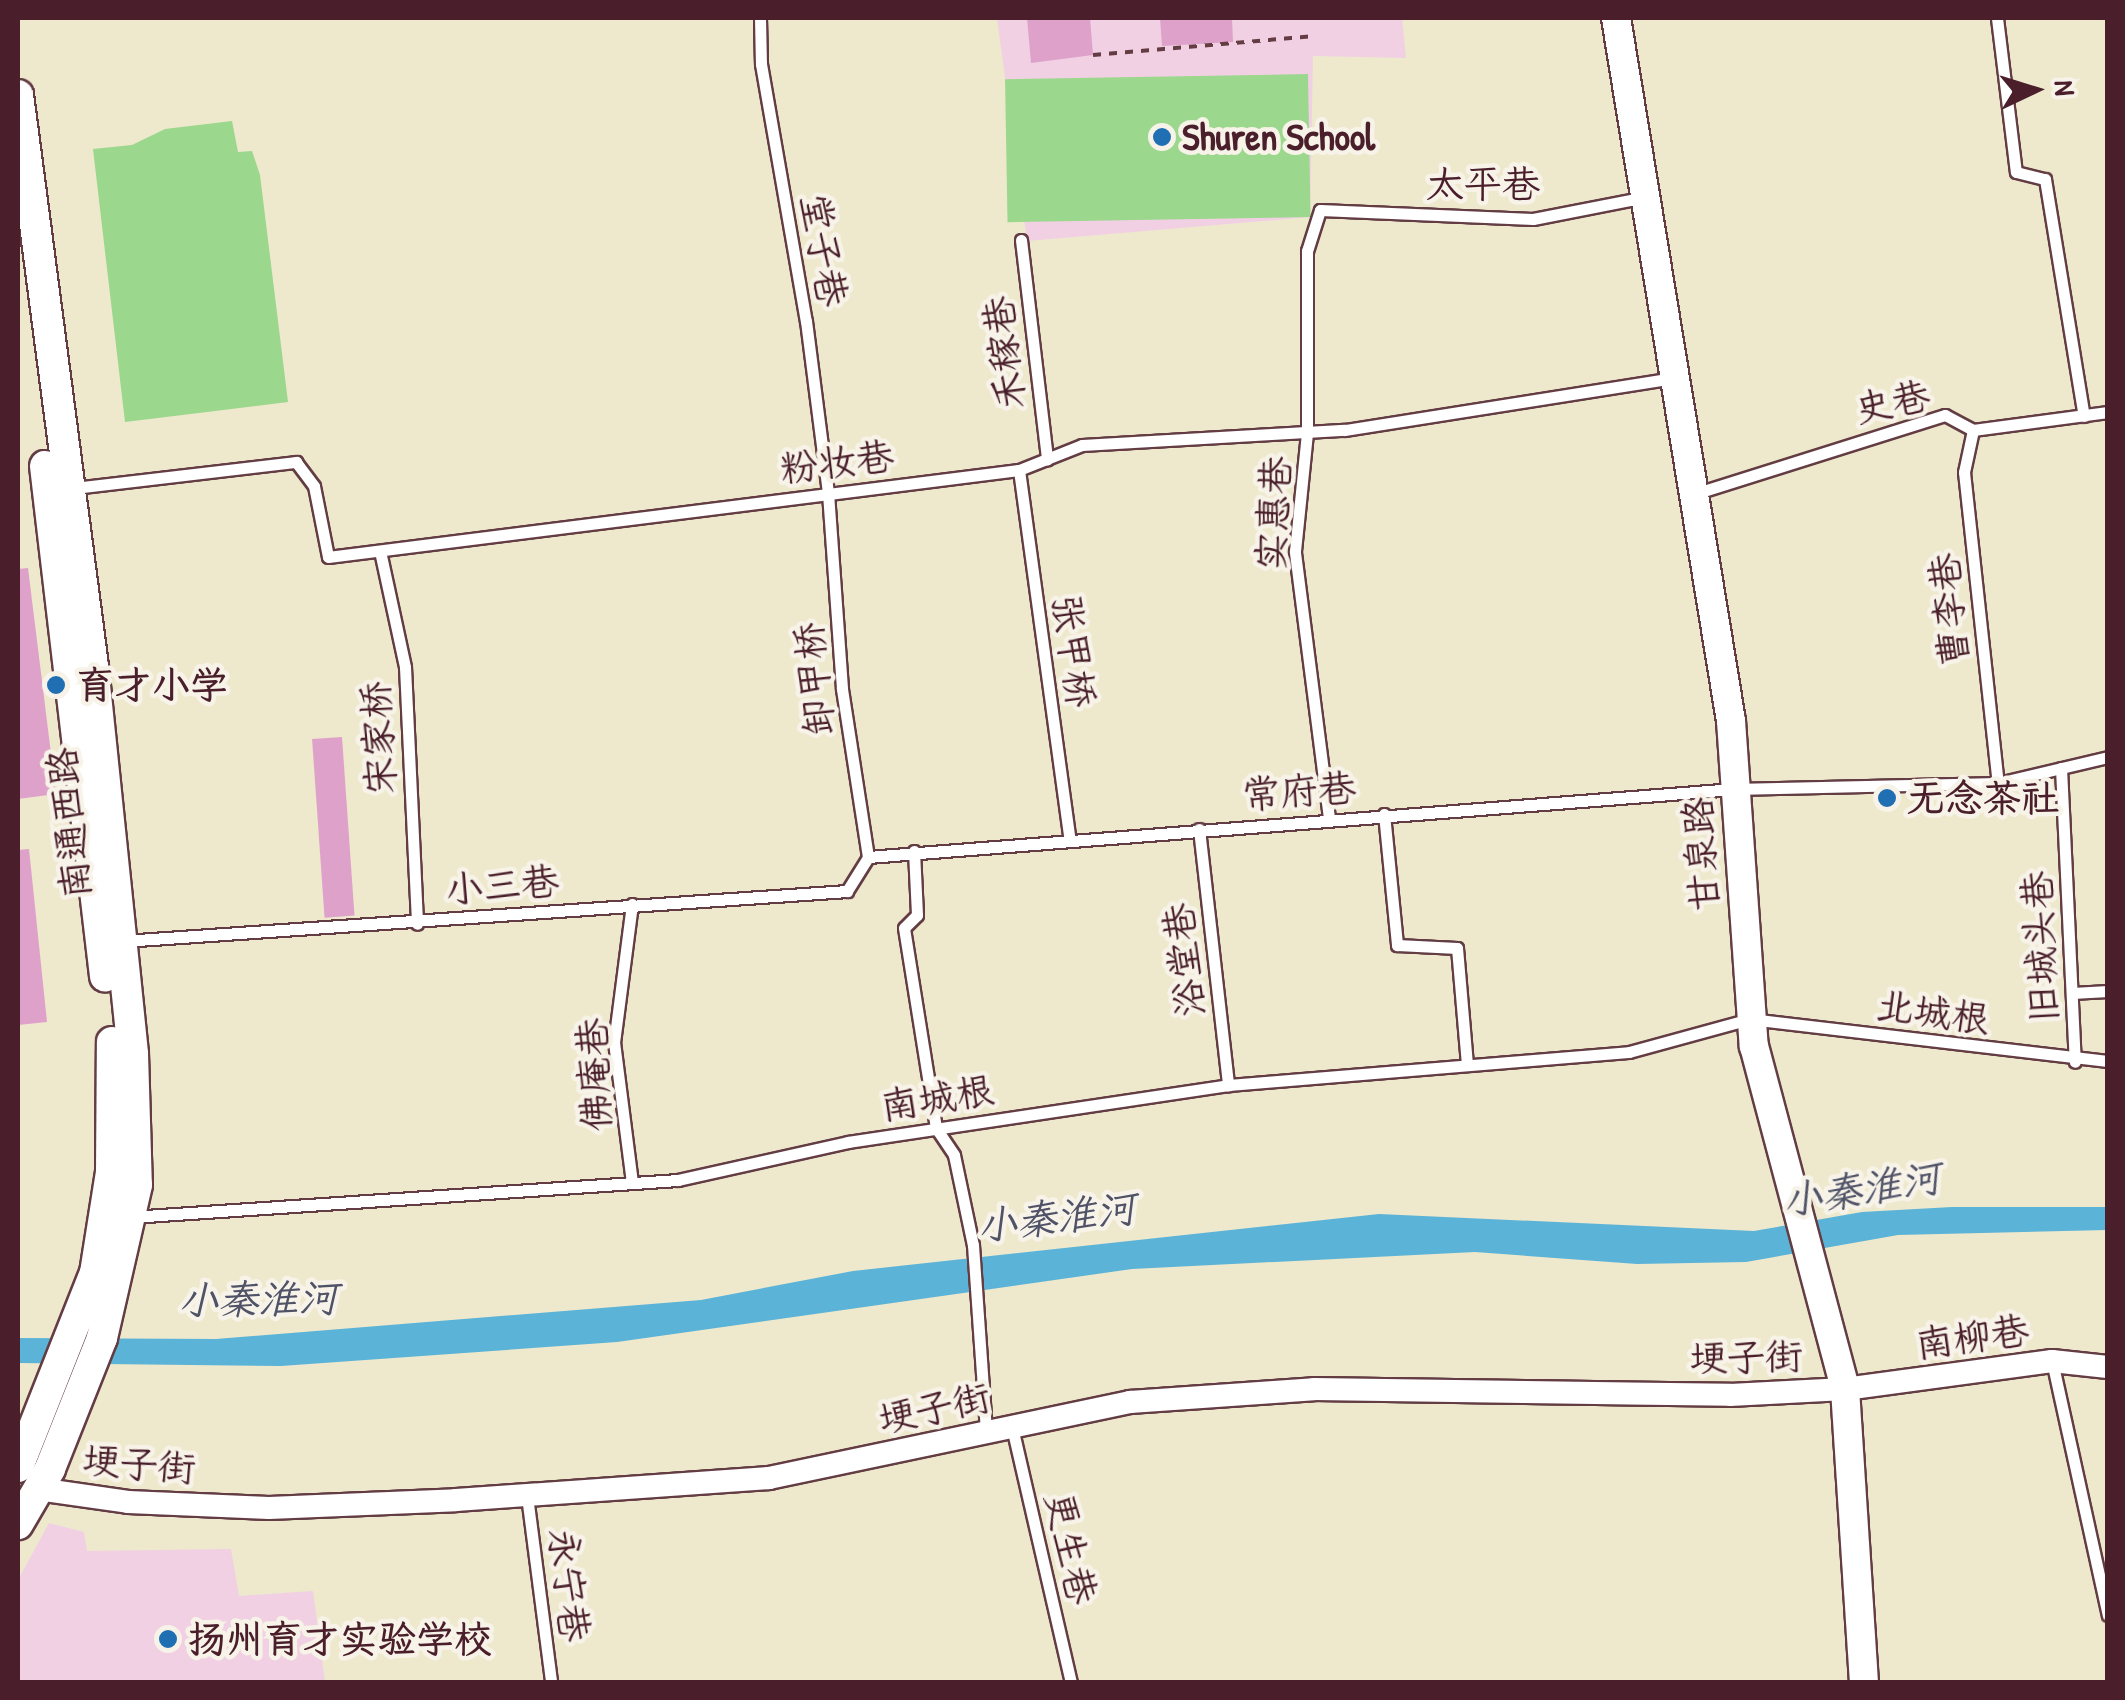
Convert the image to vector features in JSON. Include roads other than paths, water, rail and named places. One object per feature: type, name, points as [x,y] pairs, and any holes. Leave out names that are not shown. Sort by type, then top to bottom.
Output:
[{"type":"main road","name":"南通西路","points":[[18,94],[122,941],[133,1054],[137,1185],[131,1217],[88,1336],[59,1377],[18,1524]]},
{"type":"main road","name":"南通西路","points":[[18,242],[114,1054],[111,1172],[88,1336],[90,1370],[28,1478]]},
{"type":"street","name":"甘泉路","points":[[1616,18],[1644,198],[1678,377],[1731,721],[1750,1020],[1845,1389],[1864,1682]]},
{"type":"street","name":"南柳巷","points":[[1845,1389],[2052,1361],[2108,1367]]},
{"type":"street","name":"埂子街","points":[[28,1478],[128,1502],[269,1508],[527,1496],[769,1478],[1130,1402],[1314,1389],[1730,1395],[1845,1389]]},
{"type":"lane","name":"堂子巷","points":[[760,18],[762,64],[828,494]]},
{"type":"lane","points":[[1997,18],[2016,172],[2046,179],[2084,416]]},
{"type":"lane","name":"太平巷","points":[[1320,210],[1532,219],[1644,198]]},
{"type":"lane","name":"实惠巷","points":[[1320,210],[1308,251],[1308,432],[1295,552],[1329,818]]},
{"type":"lane","name":"禾稼巷","points":[[1021,240],[1047,459]]},
{"type":"lane","name":"粉妆巷","points":[[69,489],[296,462],[314,486],[328,558],[1018,470],[1082,445],[1308,432],[1678,377]]},
{"type":"lane","name":"史巷","points":[[1694,494],[1944,415],[1973,430],[2108,412]]},
{"type":"lane","name":"曹李巷","points":[[1973,430],[1964,472],[1998,784]]},
{"type":"lane","name":"张甲桥","points":[[1018,470],[1070,840]]},
{"type":"lane","name":"卸甲桥","points":[[828,494],[842,689],[868,857]]},
{"type":"lane","name":"宋家桥","points":[[380,551],[405,668],[417,924]]},
{"type":"lane","name":"常府巷","points":[[868,857],[1199,828],[1734,789],[1998,784],[2108,757]]},
{"type":"lane","name":"旧城头巷","points":[[2060,768],[2076,1062]]},
{"type":"lane","points":[[1384,814],[1397,945],[1457,948],[1467,1064]]},
{"type":"lane","name":"浴堂巷","points":[[1199,828],[1228,1086]]},
{"type":"lane","points":[[914,852],[917,915],[904,928],[936,1128],[954,1155],[973,1245],[972,1296],[986,1432]]},
{"type":"lane","name":"小三巷","points":[[122,941],[848,892],[868,857]]},
{"type":"lane","name":"佛庵巷","points":[[632,904],[614,1042],[632,1183]]},
{"type":"lane","points":[[2072,993],[2108,990]]},
{"type":"lane","name":"北城根","points":[[1750,1020],[2076,1062],[2108,1062]]},
{"type":"lane","name":"南城根","points":[[131,1217],[632,1183],[936,1128],[1228,1086],[1629,1052],[1750,1020]]},
{"type":"lane","points":[[2052,1361],[2108,1614]]},
{"type":"lane","name":"更生巷","points":[[1012,1427],[1072,1682]]},
{"type":"lane","name":"永宁巷","points":[[527,1496],[551,1682]]},
{"type":"water","points":[[1952,1207],[2107,1207],[2107,1230],[1898,1235],[1746,1262],[1637,1264],[1475,1252],[1132,1269],[617,1342],[281,1366],[18,1363],[18,1338],[216,1339],[701,1300],[853,1271],[1379,1214],[1754,1231],[1862,1212]]},
{"type":"place","name":"Shuren School","points":[[1162,137]]},
{"type":"place","name":"育才小学","points":[[56,685]]},
{"type":"place","name":"无念茶社","points":[[1887,798]]},
{"type":"place","name":"扬州育才实验学校","points":[[168,1639]]},
{"type":"water label","name":"小秦淮河","points":[[1861,1188]]},
{"type":"water label","name":"小秦淮河","points":[[1056,1216]]},
{"type":"water label","name":"小秦淮河","points":[[258,1298]]}]
